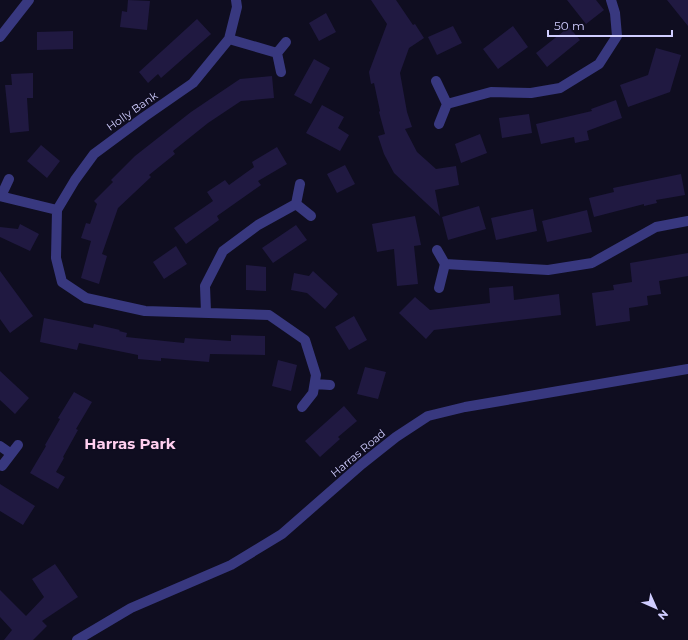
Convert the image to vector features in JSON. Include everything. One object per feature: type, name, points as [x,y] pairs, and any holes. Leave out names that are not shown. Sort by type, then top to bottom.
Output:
[{"type":"street","points":[[0,37],[29,0]]},
{"type":"street","name":"Holly Bank","points":[[236,0],[237,7],[229,39],[193,84],[144,117],[94,154],[75,180],[57,210],[56,258],[62,282],[86,298],[145,311],[269,315],[305,340],[316,375],[315,384]]},
{"type":"street","points":[[447,104],[490,92],[531,93],[560,88],[599,64],[617,36],[615,13],[611,0]]},
{"type":"street","points":[[229,39],[277,53]]},
{"type":"street","points":[[280,72],[277,53],[286,42]]},
{"type":"street","points":[[436,81],[447,104],[439,124]]},
{"type":"street","points":[[9,179],[1,196],[57,210]]},
{"type":"street","points":[[206,312],[206,286],[223,251],[258,225],[296,204],[300,184]]},
{"type":"street","points":[[296,204],[311,216]]},
{"type":"street","points":[[445,264],[548,270],[592,263],[656,228],[688,221]]},
{"type":"street","points":[[437,250],[445,264],[439,288]]},
{"type":"street","name":"Harras Road","points":[[77,640],[131,608],[231,565],[282,534],[367,460],[396,437],[428,416],[465,407],[688,369]]},
{"type":"street","points":[[302,407],[313,393],[315,384],[330,385]]},
{"type":"street","points":[[2,466],[10,453],[18,445]]},
{"type":"street","points":[[0,446],[10,453]]},
{"type":"building","points":[[128,0],[150,1],[147,30],[120,27],[122,11],[127,12]]},
{"type":"building","points":[[371,0],[396,0],[424,38],[409,48],[400,73],[407,112],[412,127],[405,129],[417,152],[436,169],[456,166],[459,185],[435,190],[440,216],[394,173],[384,154],[378,136],[385,134],[379,112],[374,83],[371,84],[369,72],[387,24]]},
{"type":"building","points":[[567,0],[596,0],[604,10],[586,24]]},
{"type":"building","points":[[667,0],[688,0],[688,26]]},
{"type":"building","points":[[326,13],[336,32],[319,41],[309,23]]},
{"type":"building","points":[[197,19],[211,34],[161,78],[158,74],[148,83],[139,72]]},
{"type":"building","points":[[453,26],[462,43],[437,55],[428,37]]},
{"type":"building","points":[[513,26],[528,47],[498,69],[483,49]]},
{"type":"building","points":[[569,27],[580,40],[547,67],[536,53]]},
{"type":"building","points":[[73,31],[73,49],[37,50],[37,32]]},
{"type":"building","points":[[656,48],[681,55],[670,92],[628,107],[620,85],[648,75]]},
{"type":"building","points":[[314,59],[330,68],[311,104],[294,95]]},
{"type":"building","points":[[33,73],[33,98],[27,98],[29,131],[10,133],[5,85],[12,85],[11,74]]},
{"type":"building","points":[[272,76],[274,98],[241,101],[208,123],[173,151],[175,154],[149,175],[151,177],[118,208],[102,254],[107,256],[99,284],[81,278],[91,241],[81,238],[86,223],[90,224],[97,204],[94,201],[113,182],[111,180],[135,156],[191,112],[240,79]]},
{"type":"building","points":[[616,100],[622,118],[587,131],[589,140],[575,143],[574,137],[541,144],[536,124],[592,111],[591,109]]},
{"type":"building","points":[[322,105],[344,117],[338,128],[349,135],[340,151],[306,133]]},
{"type":"building","points":[[529,114],[532,133],[502,138],[499,118]]},
{"type":"building","points":[[480,134],[487,153],[461,163],[455,144]]},
{"type":"building","points":[[41,145],[60,161],[47,178],[27,161]]},
{"type":"building","points":[[277,147],[287,164],[258,181],[261,185],[217,216],[219,220],[186,244],[174,228],[213,201],[207,192],[225,180],[229,185],[254,167],[252,162]]},
{"type":"building","points":[[345,165],[355,184],[337,193],[327,174]]},
{"type":"building","points":[[681,174],[685,195],[656,200],[657,203],[644,206],[644,204],[594,217],[589,198],[614,192],[613,188]]},
{"type":"building","points":[[479,206],[486,229],[448,240],[442,217]]},
{"type":"building","points":[[533,209],[537,231],[496,240],[491,218]]},
{"type":"building","points":[[587,210],[592,232],[547,242],[542,221]]},
{"type":"building","points":[[415,216],[421,245],[414,246],[418,284],[397,286],[394,249],[377,252],[372,224]]},
{"type":"building","points":[[20,224],[39,234],[30,251],[0,237],[0,227],[18,229]]},
{"type":"building","points":[[296,225],[307,240],[273,263],[262,248]]},
{"type":"building","points":[[176,246],[187,264],[164,279],[153,262]]},
{"type":"building","points":[[688,253],[688,276],[659,281],[661,294],[647,296],[648,305],[629,308],[630,321],[596,326],[592,293],[614,290],[613,285],[632,282],[630,263]]},
{"type":"building","points":[[246,265],[266,267],[266,291],[246,290]]},
{"type":"building","points":[[0,271],[33,316],[10,333],[0,319]]},
{"type":"building","points":[[313,271],[338,294],[325,309],[307,293],[291,290],[294,273],[309,276]]},
{"type":"building","points":[[513,286],[514,300],[559,294],[561,315],[434,330],[426,339],[399,313],[415,297],[430,310],[490,303],[489,288]]},
{"type":"building","points":[[354,316],[367,340],[349,350],[335,327]]},
{"type":"building","points":[[44,318],[93,328],[94,324],[120,330],[119,331],[127,333],[126,337],[184,343],[185,338],[231,341],[231,335],[265,336],[265,355],[210,354],[209,362],[161,358],[161,361],[138,359],[138,355],[79,343],[77,350],[40,342]]},
{"type":"building","points":[[278,360],[297,365],[291,391],[272,386]]},
{"type":"building","points":[[365,367],[386,372],[378,399],[357,394]]},
{"type":"building","points":[[0,371],[29,398],[15,414],[0,400]]},
{"type":"building","points":[[74,392],[92,402],[76,429],[78,430],[56,472],[65,477],[58,489],[30,473],[60,419],[58,418]]},
{"type":"building","points":[[344,406],[357,421],[338,437],[340,439],[320,457],[305,441]]},
{"type":"building","points":[[0,484],[35,506],[23,525],[0,511]]},
{"type":"building","points":[[55,564],[78,597],[42,621],[47,626],[33,640],[4,640],[12,630],[0,617],[0,590],[26,616],[44,597],[32,579]]},
{"type":"district","name":"Harras Park","points":[[130,444]]}]
